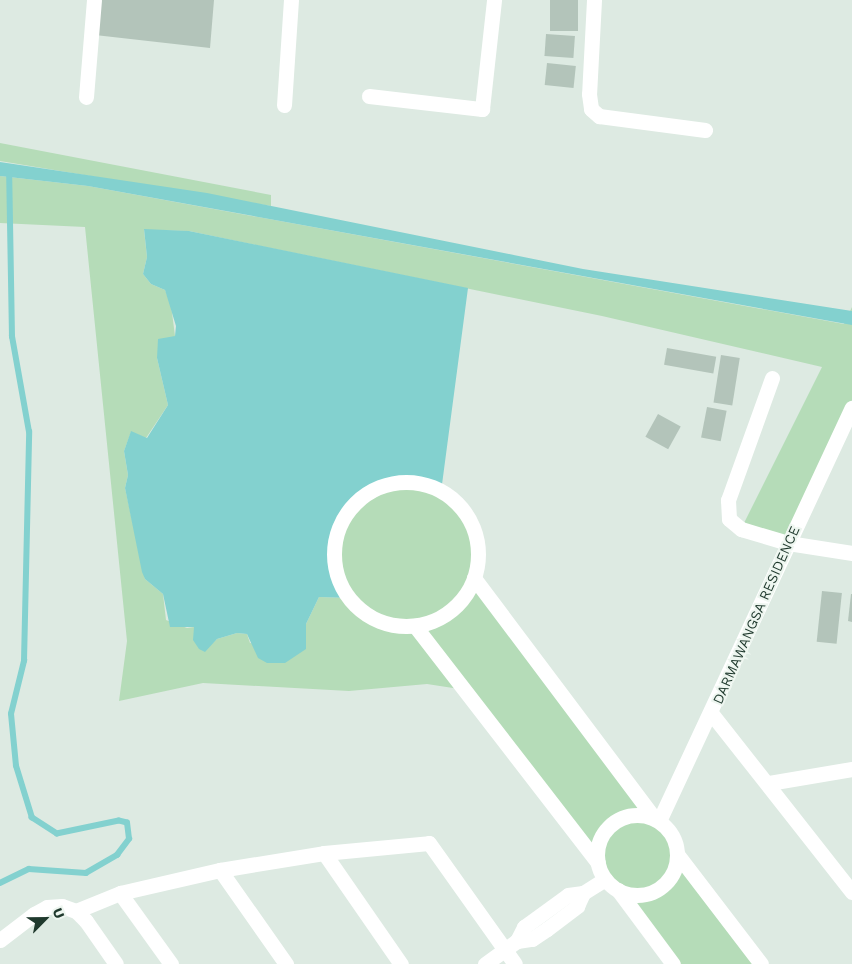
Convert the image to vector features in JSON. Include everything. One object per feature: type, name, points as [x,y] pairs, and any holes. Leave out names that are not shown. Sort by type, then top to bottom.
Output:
[{"type":"street","points":[[86,97],[94,0]]},
{"type":"street","points":[[284,106],[291,0]]},
{"type":"street","points":[[369,96],[482,109],[494,0]]},
{"type":"street","points":[[594,0],[589,94],[591,109],[599,116],[705,130]]},
{"type":"street","points":[[772,378],[727,507],[729,519],[735,527],[788,544],[852,552]]},
{"type":"street","name":"DARMAWANGSA RESIDENCE","points":[[657,820],[711,713],[852,408]]},
{"type":"street","points":[[413,483],[427,486],[453,500],[463,510],[475,535],[478,563],[474,578],[452,610],[441,618],[415,626],[385,623],[370,617],[349,598],[342,585],[335,554],[337,536],[343,520],[364,496],[394,484],[413,483]]},
{"type":"street","points":[[474,578],[657,820],[670,833],[677,854],[761,964]]},
{"type":"street","points":[[415,626],[598,863],[605,879],[618,890],[673,964]]},
{"type":"street","points":[[711,713],[769,783],[852,892]]},
{"type":"street","points":[[769,783],[852,769]]},
{"type":"street","points":[[598,863],[602,834],[616,820],[635,815],[657,820]]},
{"type":"street","points":[[76,911],[120,893],[220,870],[324,853],[429,843],[510,946],[515,964]]},
{"type":"street","points":[[324,853],[401,964]]},
{"type":"street","points":[[618,890],[633,895],[655,891],[672,876],[677,854]]},
{"type":"street","points":[[220,870],[286,964]]},
{"type":"street","points":[[485,964],[510,946],[524,927],[538,916],[568,895],[583,893],[605,879]]},
{"type":"street","points":[[120,893],[171,964]]},
{"type":"street","points":[[0,940],[47,907],[62,906],[76,911],[116,964]]},
{"type":"green space","points":[[0,143],[271,195],[271,206],[0,161]]},
{"type":"green space","points":[[0,176],[88,186],[844,324],[852,307],[852,408],[789,541],[741,529],[822,367],[602,316],[189,231],[144,230],[147,257],[143,274],[151,284],[165,290],[171,305],[175,336],[157,358],[168,405],[146,438],[131,432],[124,451],[128,475],[125,488],[145,579],[163,594],[166,620],[187,628],[194,627],[204,651],[217,639],[237,633],[247,634],[250,643],[305,649],[306,624],[319,597],[349,598],[337,571],[335,554],[337,536],[353,506],[377,489],[394,484],[413,483],[441,492],[453,500],[470,522],[478,549],[474,579],[670,833],[677,854],[761,964],[673,964],[619,890],[605,879],[598,863],[466,690],[427,684],[349,691],[203,683],[119,701],[127,641],[85,227],[0,223]]},
{"type":"water","points":[[0,162],[207,193],[583,269],[852,311],[852,325],[88,186],[0,176]]},
{"type":"water","points":[[144,229],[189,231],[468,288],[441,492],[413,483],[394,484],[377,489],[353,506],[337,536],[335,554],[337,571],[349,598],[319,597],[306,624],[306,649],[285,663],[267,663],[258,658],[247,634],[237,633],[217,639],[205,652],[199,649],[193,640],[194,627],[170,627],[163,594],[145,579],[142,572],[125,488],[128,475],[124,451],[131,431],[147,438],[168,405],[157,358],[158,339],[175,336],[176,326],[165,290],[151,284],[143,274],[147,257]]},
{"type":"building","points":[[99,0],[214,0],[210,48],[95,35]]},
{"type":"building","points":[[550,0],[578,0],[578,31],[550,31]]},
{"type":"building","points":[[546,34],[575,36],[573,58],[544,56]]},
{"type":"building","points":[[547,63],[576,66],[574,88],[545,85]]},
{"type":"building","points":[[667,348],[716,357],[713,373],[664,365]]},
{"type":"building","points":[[721,355],[740,358],[732,405],[713,402]]},
{"type":"building","points":[[707,407],[727,411],[721,441],[701,437]]},
{"type":"building","points":[[658,414],[681,427],[668,449],[645,437]]},
{"type":"building","points":[[822,591],[842,593],[837,644],[817,642]]},
{"type":"building","points":[[852,594],[852,622],[848,621]]},
{"type":"waterway","points":[[0,883],[29,869],[86,873],[117,855],[129,839],[127,823],[119,821],[57,834],[32,818],[16,766],[11,714],[24,661],[29,432],[12,337],[9,170]]}]
